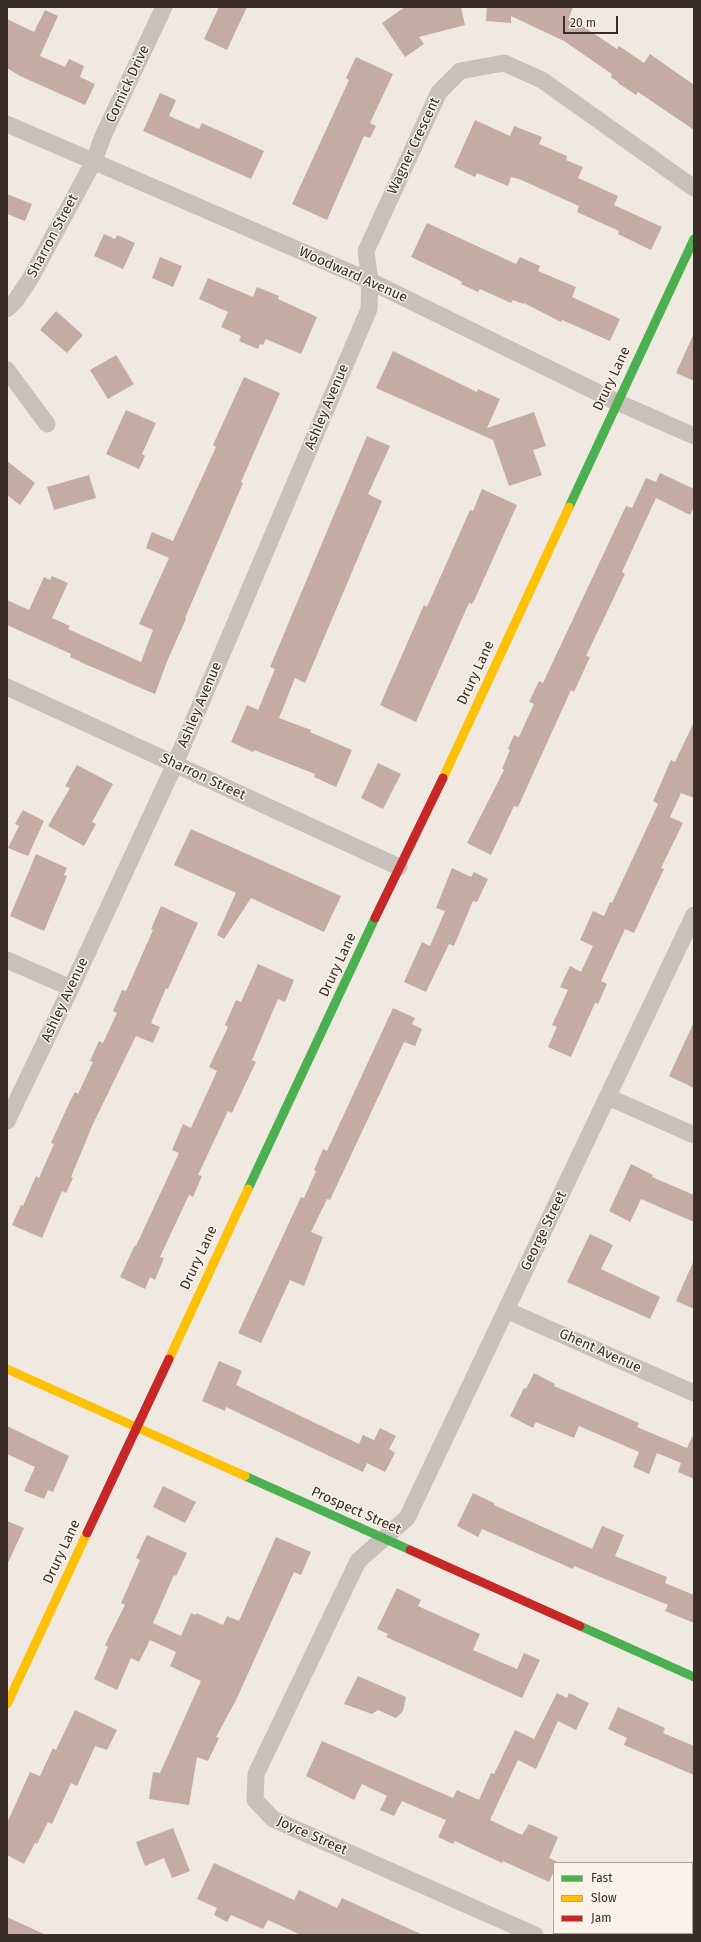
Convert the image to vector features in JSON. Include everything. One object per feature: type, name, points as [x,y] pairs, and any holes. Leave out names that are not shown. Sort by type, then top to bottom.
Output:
[{"type":"street","name":"Cornick Drive","points":[[94,161],[104,136],[164,7]]},
{"type":"street","name":"Wagner Crescent","points":[[370,281],[366,251],[439,92],[460,71],[504,63],[542,80],[694,188]]},
{"type":"street","name":"Woodward Avenue","points":[[7,124],[370,281],[616,402],[694,436]]},
{"type":"street","name":"Sharron Street","points":[[7,309],[16,300],[30,279],[94,161]]},
{"type":"street","name":"Drury Lane","points":[[7,1704],[399,867],[443,778],[616,402],[694,239]]},
{"type":"street","name":"Ashley Avenue","points":[[7,1121],[71,988],[175,764],[369,309],[370,281]]},
{"type":"street","points":[[7,370],[47,424]]},
{"type":"street","name":"Sharron Street","points":[[7,687],[399,867]]},
{"type":"street","name":"George Street","points":[[383,1539],[407,1518],[694,915]]},
{"type":"street","points":[[7,960],[71,988]]},
{"type":"street","points":[[608,1097],[694,1135]]},
{"type":"street","name":"Ghent Avenue","points":[[506,1310],[694,1393]]},
{"type":"street","name":"Prospect Street","points":[[7,1369],[135,1428],[694,1677]]},
{"type":"street","name":"Joyce Street","points":[[383,1539],[358,1561],[256,1774],[255,1800],[273,1819],[535,1935]]},
{"type":"building","points":[[219,7],[247,7],[227,50],[204,39]]},
{"type":"building","points":[[405,7],[461,7],[465,25],[419,37],[424,44],[405,57],[382,23]]},
{"type":"building","points":[[487,7],[573,7],[569,17],[617,49],[619,46],[644,63],[650,54],[694,85],[694,130],[638,92],[636,95],[618,83],[611,77],[612,74],[564,41],[511,16],[511,23],[486,21]]},
{"type":"building","points":[[45,10],[58,16],[40,56],[65,67],[69,59],[84,66],[80,77],[95,84],[85,105],[20,76],[7,68],[7,19],[34,32]]},
{"type":"building","points":[[356,57],[393,74],[370,123],[376,126],[370,138],[364,136],[327,220],[292,204],[349,80],[346,78]]},
{"type":"building","points":[[160,93],[176,100],[169,116],[199,129],[202,123],[264,151],[251,179],[143,131]]},
{"type":"building","points":[[475,120],[510,136],[514,126],[542,137],[539,144],[567,156],[566,160],[583,167],[578,178],[618,196],[614,205],[662,227],[651,250],[618,234],[619,231],[577,212],[579,206],[519,179],[511,177],[508,186],[477,173],[475,177],[454,167]]},
{"type":"building","points":[[7,194],[32,204],[25,221],[7,214]]},
{"type":"building","points":[[427,223],[516,264],[520,257],[540,266],[538,271],[576,287],[572,297],[620,319],[610,341],[562,320],[561,322],[524,303],[523,304],[513,300],[511,303],[480,289],[478,292],[461,284],[462,282],[455,278],[411,257]]},
{"type":"building","points":[[104,234],[115,239],[117,235],[135,243],[123,269],[94,256]]},
{"type":"building","points":[[160,257],[182,266],[173,287],[152,278]]},
{"type":"building","points":[[208,278],[253,297],[257,287],[279,296],[278,299],[317,317],[301,354],[266,339],[263,345],[260,344],[258,349],[239,341],[241,336],[221,327],[228,312],[199,299]]},
{"type":"building","points":[[56,311],[83,335],[67,353],[40,330]]},
{"type":"building","points":[[694,333],[694,381],[676,373]]},
{"type":"building","points":[[393,351],[477,392],[478,389],[500,399],[487,428],[534,412],[546,446],[533,450],[542,475],[509,486],[493,440],[376,388]]},
{"type":"building","points":[[116,355],[134,384],[108,399],[90,370]]},
{"type":"building","points":[[244,377],[280,393],[241,482],[243,483],[185,618],[186,619],[168,659],[155,694],[85,664],[70,657],[71,654],[7,625],[7,600],[29,610],[44,577],[50,580],[52,576],[68,583],[52,618],[70,626],[68,629],[141,662],[153,630],[139,624],[169,558],[146,548],[152,532],[173,541],[216,447],[213,445]]},
{"type":"building","points":[[126,410],[156,423],[142,454],[145,456],[139,469],[106,454]]},
{"type":"building","points":[[367,436],[390,446],[368,494],[382,501],[305,683],[295,678],[279,718],[311,730],[310,732],[352,750],[336,787],[314,777],[315,774],[254,750],[253,752],[231,742],[247,705],[258,710],[275,669],[270,667]]},
{"type":"building","points":[[7,461],[35,483],[20,505],[7,495]]},
{"type":"building","points":[[660,473],[694,489],[694,507],[690,515],[656,498],[622,572],[625,574],[586,656],[590,657],[574,692],[571,690],[518,807],[514,806],[491,855],[467,843],[504,770],[502,769],[510,750],[508,749],[514,735],[519,737],[534,704],[529,702],[539,681],[543,683],[626,506],[632,508],[646,478],[656,482]]},
{"type":"building","points":[[89,475],[96,498],[54,510],[47,487]]},
{"type":"building","points":[[482,489],[517,505],[474,601],[472,604],[469,603],[416,722],[380,705],[424,605],[427,607],[470,510],[473,511]]},
{"type":"building","points":[[694,722],[694,798],[681,793],[670,817],[683,823],[661,868],[664,869],[634,933],[625,929],[601,981],[607,984],[598,1004],[595,1003],[571,1057],[548,1047],[557,1027],[552,1025],[568,990],[560,987],[570,966],[581,972],[593,946],[580,940],[593,911],[604,916],[610,902],[612,903],[658,804],[653,801],[671,760],[675,762]]},
{"type":"building","points":[[378,763],[401,774],[383,809],[361,798]]},
{"type":"building","points":[[77,765],[113,784],[92,822],[96,824],[84,846],[48,826],[70,788],[65,786]]},
{"type":"building","points":[[23,810],[44,821],[28,856],[8,848],[19,826],[15,824]]},
{"type":"building","points":[[191,829],[341,896],[324,932],[251,898],[224,939],[217,935],[236,893],[174,865]]},
{"type":"building","points":[[36,854],[67,868],[64,875],[67,876],[44,931],[10,916]]},
{"type":"building","points":[[452,868],[471,877],[474,872],[488,879],[477,902],[473,901],[454,946],[449,944],[426,992],[404,982],[422,942],[430,946],[445,911],[436,908]]},
{"type":"building","points":[[161,906],[198,923],[168,989],[166,988],[151,1023],[160,1027],[153,1043],[136,1036],[93,1124],[71,1177],[73,1178],[66,1193],[62,1191],[42,1238],[12,1225],[21,1205],[23,1206],[36,1176],[39,1178],[54,1144],[51,1143],[70,1101],[75,1092],[78,1094],[93,1062],[90,1061],[99,1041],[103,1043],[117,1013],[113,1011],[122,990],[126,991],[153,930],[151,929]]},
{"type":"building","points":[[258,964],[294,980],[285,1002],[278,999],[252,1060],[256,1062],[232,1113],[228,1111],[198,1175],[202,1176],[193,1197],[189,1195],[160,1257],[164,1258],[155,1280],[150,1277],[145,1289],[120,1277],[179,1153],[172,1150],[183,1124],[191,1128],[217,1071],[209,1067],[228,1027],[225,1025],[236,1000],[241,1002]]},
{"type":"building","points":[[393,1008],[415,1018],[412,1024],[422,1029],[415,1046],[404,1042],[330,1200],[327,1199],[311,1232],[323,1237],[304,1286],[290,1280],[261,1343],[238,1333],[301,1197],[304,1198],[316,1171],[314,1170],[323,1149],[327,1151]]},
{"type":"building","points":[[694,1022],[694,1088],[669,1076]]},
{"type":"building","points":[[631,1164],[653,1175],[652,1177],[694,1195],[694,1222],[641,1199],[630,1222],[609,1211]]},
{"type":"building","points":[[590,1234],[613,1245],[601,1269],[660,1297],[650,1319],[567,1282]]},
{"type":"building","points":[[694,1260],[694,1309],[676,1301]]},
{"type":"building","points":[[219,1361],[242,1371],[236,1385],[359,1444],[363,1435],[374,1440],[380,1428],[396,1436],[389,1449],[395,1453],[385,1472],[367,1463],[363,1472],[226,1407],[225,1411],[202,1401]]},
{"type":"building","points":[[534,1373],[555,1384],[554,1386],[639,1423],[637,1427],[687,1448],[694,1433],[694,1479],[678,1472],[681,1463],[657,1453],[649,1474],[633,1467],[639,1452],[579,1426],[574,1438],[536,1422],[533,1428],[510,1416],[524,1388],[526,1389]]},
{"type":"building","points":[[7,1426],[69,1456],[53,1492],[48,1490],[44,1499],[24,1491],[35,1467],[7,1454]]},
{"type":"building","points":[[163,1486],[196,1502],[185,1523],[153,1507]]},
{"type":"building","points":[[473,1493],[494,1503],[494,1505],[592,1549],[602,1526],[624,1535],[615,1556],[667,1577],[665,1583],[694,1595],[694,1623],[665,1611],[668,1605],[574,1566],[573,1569],[482,1529],[478,1537],[457,1526]]},
{"type":"building","points":[[7,1521],[24,1528],[7,1565]]},
{"type":"building","points":[[147,1535],[187,1553],[176,1576],[174,1575],[153,1623],[181,1636],[191,1613],[196,1615],[196,1613],[223,1625],[227,1616],[239,1621],[276,1537],[311,1552],[301,1575],[294,1572],[236,1700],[216,1737],[219,1738],[208,1761],[197,1757],[189,1805],[149,1799],[153,1772],[160,1773],[201,1681],[170,1666],[176,1652],[150,1640],[139,1662],[131,1658],[117,1690],[94,1679],[108,1647],[105,1645],[125,1605],[121,1603],[140,1560],[136,1558]]},
{"type":"building","points":[[397,1588],[421,1600],[418,1606],[480,1634],[473,1650],[517,1669],[524,1653],[540,1660],[522,1698],[386,1637],[388,1634],[377,1629]]},
{"type":"building","points":[[358,1676],[406,1697],[403,1711],[396,1718],[378,1710],[372,1714],[344,1704]]},
{"type":"building","points":[[557,1693],[567,1698],[569,1693],[589,1703],[576,1730],[558,1721],[536,1769],[518,1760],[490,1820],[522,1835],[529,1824],[558,1837],[549,1858],[558,1862],[553,1862],[553,1873],[549,1882],[503,1861],[502,1863],[455,1841],[453,1844],[438,1837],[446,1820],[402,1801],[394,1816],[380,1810],[387,1796],[362,1784],[354,1800],[306,1776],[322,1741],[453,1798],[457,1790],[479,1800],[491,1773],[494,1774],[515,1730],[534,1739]]},
{"type":"building","points":[[618,1707],[665,1728],[663,1733],[694,1746],[694,1775],[624,1745],[627,1738],[608,1729]]},
{"type":"building","points":[[75,1710],[117,1730],[107,1750],[95,1746],[77,1786],[71,1783],[52,1824],[48,1822],[37,1844],[35,1843],[24,1864],[7,1855],[7,1823],[30,1772],[40,1776],[53,1748],[56,1750]]},
{"type":"building","points":[[173,1828],[190,1871],[172,1878],[164,1858],[145,1866],[136,1842]]},
{"type":"building","points":[[214,1863],[294,1900],[299,1890],[337,1908],[342,1898],[423,1935],[301,1935],[268,1920],[263,1929],[231,1915],[227,1922],[214,1915],[217,1908],[197,1899]]},
{"type":"building","points":[[7,1917],[46,1935],[7,1935]]},
{"type":"traffic: fast","points":[[569,507],[694,239]]},
{"type":"traffic: fast","points":[[248,1189],[375,918]]},
{"type":"traffic: fast","points":[[245,1476],[410,1550]]},
{"type":"traffic: fast","points":[[580,1626],[694,1677]]},
{"type":"traffic: slow","points":[[443,778],[569,507]]},
{"type":"traffic: slow","points":[[169,1359],[248,1189]]},
{"type":"traffic: slow","points":[[7,1369],[245,1476]]},
{"type":"traffic: slow","points":[[7,1704],[87,1533]]},
{"type":"traffic: jam","points":[[375,918],[443,778]]},
{"type":"traffic: jam","points":[[87,1533],[169,1359]]},
{"type":"traffic: jam","points":[[410,1550],[580,1626]]}]
